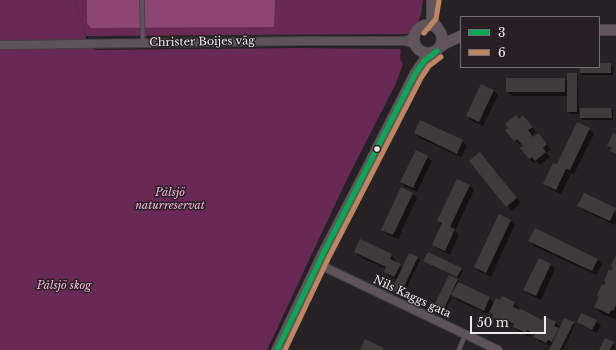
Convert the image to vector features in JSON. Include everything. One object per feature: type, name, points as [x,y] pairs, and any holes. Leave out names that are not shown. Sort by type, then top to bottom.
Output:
[{"type":"street","points":[[415,74],[417,54],[416,37],[429,18],[432,0]]},
{"type":"street","points":[[277,350],[318,264],[415,74],[424,61],[438,49],[443,38],[438,28],[434,24],[431,13]]},
{"type":"street","points":[[416,37],[428,24],[452,34],[460,33]]},
{"type":"street","points":[[600,30],[616,30]]},
{"type":"street","points":[[416,37],[418,49],[423,52],[431,53],[460,36]]},
{"type":"street","name":"Christer Boijes väg","points":[[0,45],[143,42],[404,41],[416,37]]},
{"type":"street","name":"Nils Kaggs gata","points":[[318,264],[498,350]]},
{"type":"lane","points":[[142,0],[143,42]]},
{"type":"lane","points":[[459,350],[465,335]]},
{"type":"green space","name":"Pålsjö naturreservat","points":[[0,0],[54,0],[95,50],[297,48],[401,49],[400,59],[403,64],[396,83],[387,101],[390,87],[267,350],[0,350]]},
{"type":"green space","name":"Pålsjö skog","points":[[0,0],[74,0],[89,49],[100,125],[134,123],[125,200],[111,203],[119,254],[150,277],[168,305],[152,350],[0,350]]},
{"type":"green space","points":[[74,0],[423,0],[421,14],[416,28],[409,34],[86,36]]},
{"type":"green space","points":[[305,51],[318,54],[327,60],[332,54],[340,55],[338,74],[384,80],[391,88],[387,101],[316,239],[282,221],[279,213],[285,181],[276,171],[274,161],[285,132],[337,102],[336,95],[328,88],[330,74],[328,71],[323,71],[312,100],[294,114],[288,115],[282,112],[277,106],[267,79],[268,73],[284,55]]},
{"type":"green space","points":[[271,242],[304,261],[262,350],[194,350],[197,343],[183,310],[195,293],[231,282]]},
{"type":"shaded area","points":[[87,0],[275,0],[274,27],[91,28],[87,23]]},
{"type":"building","points":[[600,63],[611,63],[611,73],[580,73],[580,68],[600,68]]},
{"type":"building","points":[[567,73],[577,73],[577,112],[567,112]]},
{"type":"building","points":[[506,78],[565,78],[565,92],[506,92]]},
{"type":"building","points":[[481,84],[494,90],[479,122],[466,116]]},
{"type":"building","points":[[580,108],[611,108],[612,118],[580,118]]},
{"type":"building","points":[[516,115],[519,119],[523,115],[533,127],[528,130],[533,137],[538,133],[547,144],[543,148],[546,152],[535,161],[532,157],[529,159],[520,148],[523,146],[517,139],[514,141],[505,130],[508,128],[505,124]]},
{"type":"building","points":[[420,120],[463,140],[457,154],[414,133]]},
{"type":"building","points":[[577,122],[590,128],[570,170],[566,169],[556,190],[543,184],[553,163],[557,164]]},
{"type":"building","points":[[613,133],[616,134],[616,154],[610,151],[612,148],[607,146]]},
{"type":"building","points":[[416,150],[428,156],[413,188],[400,182]]},
{"type":"building","points":[[480,152],[517,198],[506,207],[469,161]]},
{"type":"building","points":[[457,179],[470,185],[450,227],[455,229],[445,251],[432,245],[442,223],[437,221]]},
{"type":"building","points":[[401,187],[413,193],[393,235],[381,230]]},
{"type":"building","points":[[584,193],[616,208],[610,221],[577,206]]},
{"type":"building","points":[[499,214],[511,220],[486,273],[474,267]]},
{"type":"building","points":[[535,228],[598,259],[592,271],[528,241]]},
{"type":"building","points":[[360,239],[392,254],[390,259],[401,264],[394,277],[384,272],[386,267],[354,252]]},
{"type":"building","points":[[428,252],[462,268],[457,277],[423,261]]},
{"type":"building","points":[[409,253],[418,257],[400,295],[391,291]]},
{"type":"building","points":[[616,255],[616,305],[613,311],[611,310],[609,314],[594,307],[599,297],[597,295],[602,284],[604,285],[606,282],[604,281],[609,269],[611,271],[613,268],[611,266]]},
{"type":"building","points":[[539,258],[551,264],[536,296],[523,290]]},
{"type":"building","points":[[449,275],[458,279],[441,315],[432,310]]},
{"type":"building","points":[[458,282],[490,297],[484,311],[451,295]]},
{"type":"building","points":[[412,294],[421,298],[418,304],[409,300]]},
{"type":"building","points":[[502,296],[515,302],[513,307],[520,310],[521,309],[542,320],[544,316],[556,322],[554,326],[559,328],[552,342],[548,340],[546,343],[534,337],[535,334],[527,330],[526,333],[513,327],[514,324],[506,320],[505,323],[492,317],[493,314],[489,312],[496,298],[500,300]]},
{"type":"building","points":[[581,313],[597,320],[592,330],[577,322]]},
{"type":"building","points":[[564,318],[574,322],[560,350],[549,350]]},
{"type":"building","points":[[605,338],[614,342],[610,350],[599,350]]},
{"type":"building","points":[[365,339],[384,348],[383,350],[360,350]]},
{"type":"transit line","name":"6","points":[[424,33],[436,19],[439,1]]},
{"type":"transit line","name":"3","points":[[277,350],[323,254],[415,74],[424,61],[437,51]]},
{"type":"transit line","name":"6","points":[[285,350],[329,257],[421,78],[429,66],[441,57]]}]
